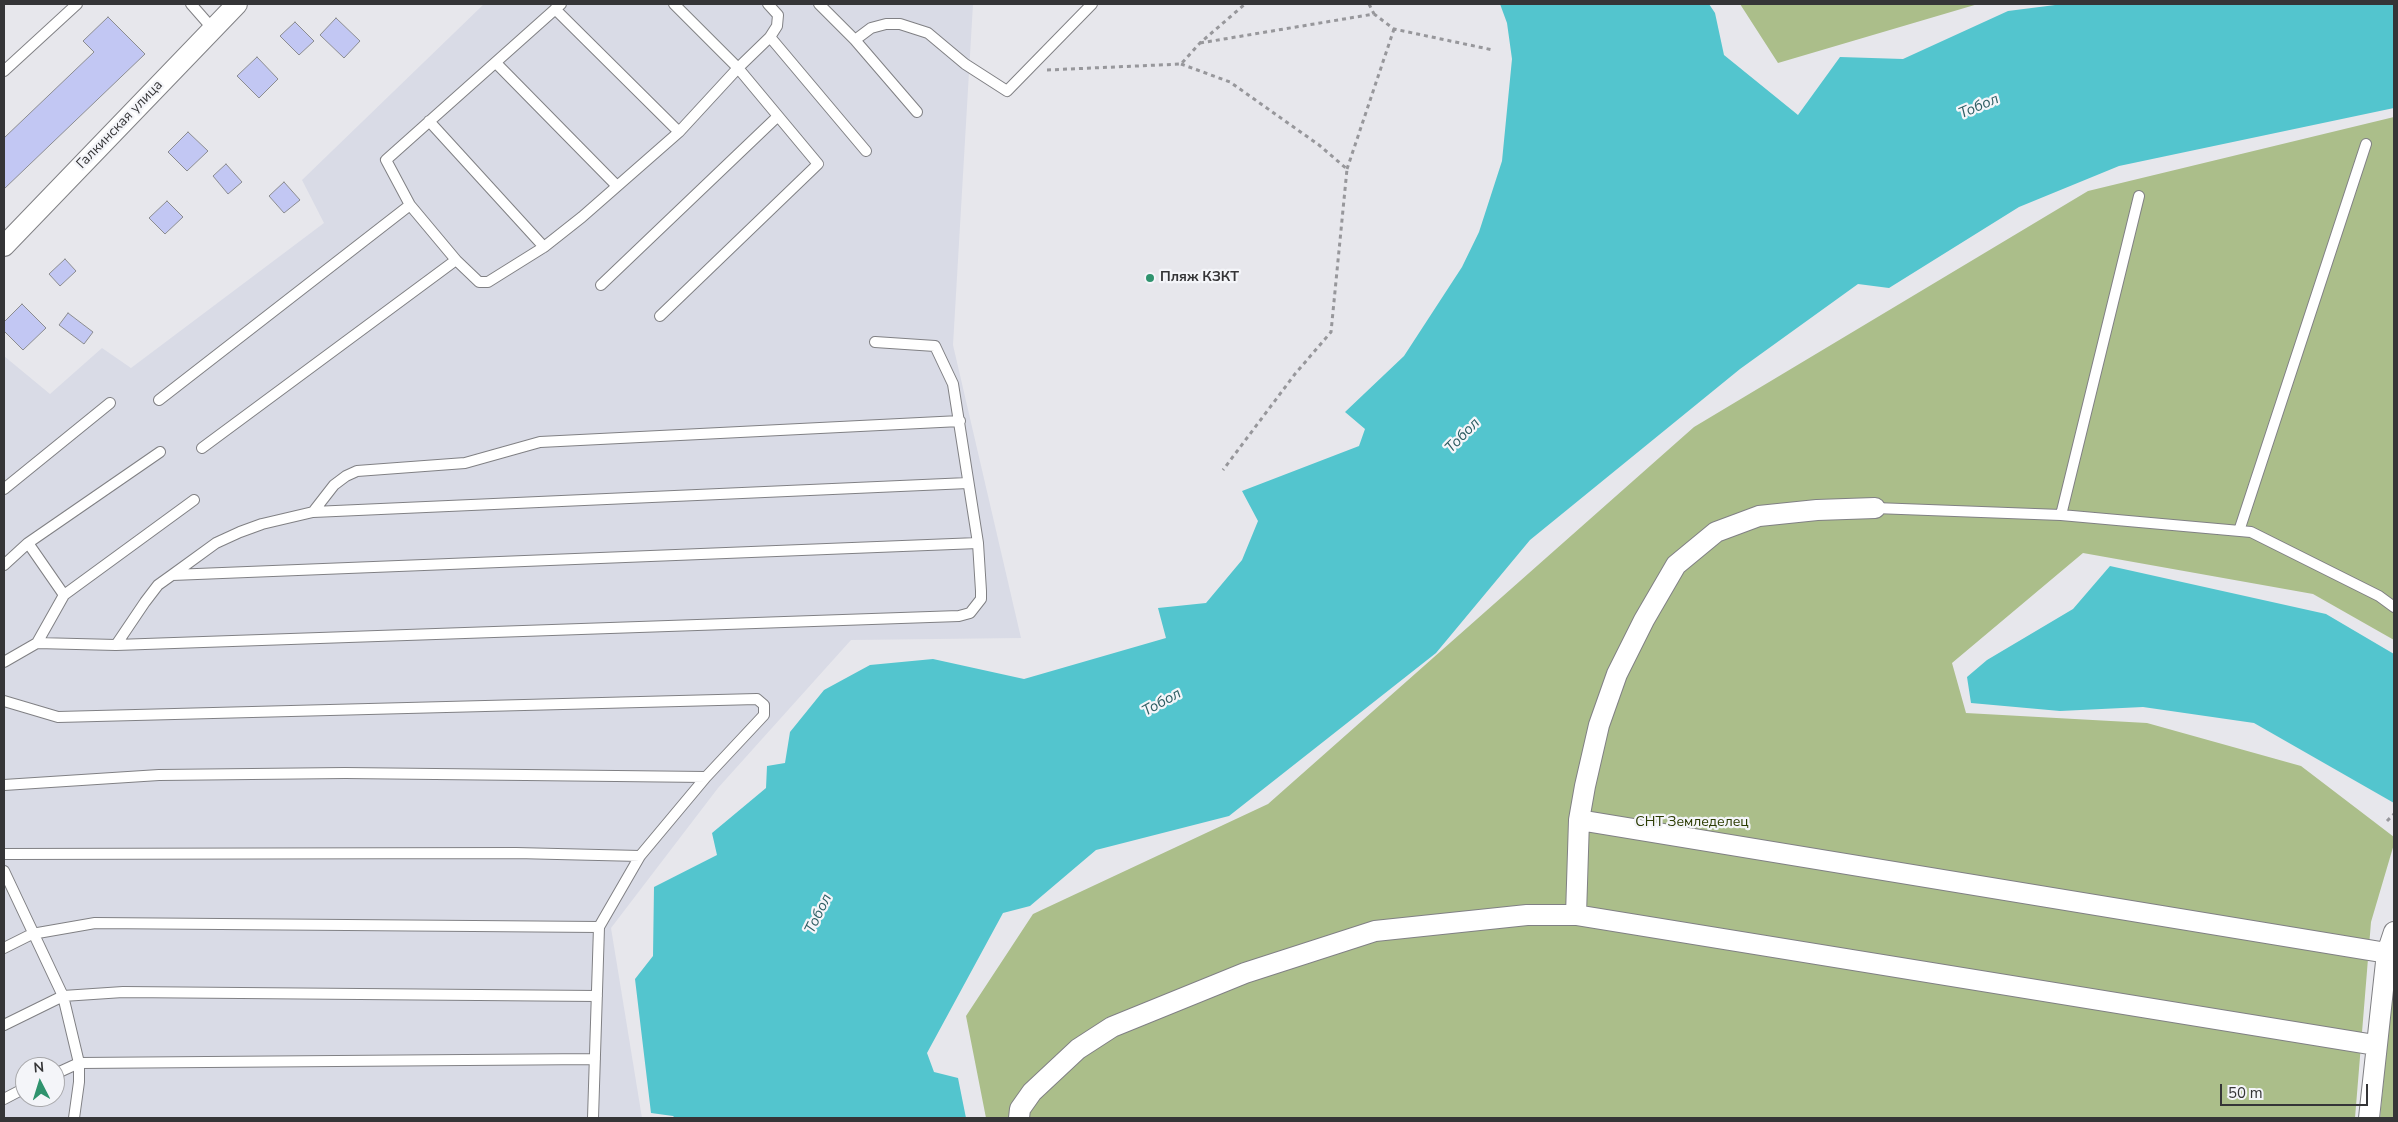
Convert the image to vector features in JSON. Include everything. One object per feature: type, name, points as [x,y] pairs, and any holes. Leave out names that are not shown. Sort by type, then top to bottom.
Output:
[{"type":"street","name":"Галкинская улица","points":[[4,246],[237,4]]},
{"type":"street","points":[[1576,915],[1579,820],[1584,786],[1599,725],[1616,674],[1644,620],[1676,566],[1716,532],[1759,516],[1817,510],[1875,508]]},
{"type":"street","points":[[1579,820],[2387,953]]},
{"type":"street","points":[[1018,1118],[1020,1109],[1032,1092],[1078,1049],[1112,1027],[1245,973],[1375,931],[1527,915],[1576,915],[2375,1045]]},
{"type":"street","points":[[2369,1118],[2375,1045],[2387,953],[2394,932]]},
{"type":"lane","points":[[4,71],[77,4]]},
{"type":"lane","points":[[191,4],[212,28]]},
{"type":"lane","points":[[660,316],[818,164],[738,68],[674,4]]},
{"type":"lane","points":[[679,132],[558,6],[496,64],[386,160],[410,205],[456,260],[480,282],[488,282],[544,247],[679,132],[738,68],[770,37],[777,26],[778,15],[768,4]]},
{"type":"lane","points":[[819,4],[855,40],[918,112]]},
{"type":"lane","points":[[855,40],[871,28],[886,24],[900,24],[928,33],[965,64],[1008,92],[1092,4]]},
{"type":"lane","points":[[770,37],[866,151]]},
{"type":"lane","points":[[496,64],[617,186]]},
{"type":"lane","points":[[601,285],[777,117]]},
{"type":"lane","points":[[429,121],[544,247]]},
{"type":"lane","points":[[2239,531],[2366,144]]},
{"type":"lane","points":[[2061,515],[2139,196]]},
{"type":"lane","points":[[159,400],[410,205]]},
{"type":"lane","points":[[202,448],[456,260]]},
{"type":"lane","points":[[37,643],[116,645],[959,616],[970,613],[981,599],[978,543],[953,384],[935,346],[875,342]]},
{"type":"lane","points":[[4,489],[110,403]]},
{"type":"lane","points":[[313,512],[334,485],[346,476],[358,471],[465,463],[540,442],[960,421]]},
{"type":"lane","points":[[4,565],[28,543],[160,452]]},
{"type":"lane","points":[[116,645],[158,585],[216,543],[262,524],[313,512],[968,483]]},
{"type":"lane","points":[[4,662],[37,643],[64,595],[194,500]]},
{"type":"lane","points":[[1875,508],[2061,515],[2251,532],[2379,596],[2394,607]]},
{"type":"lane","points":[[28,543],[64,595]]},
{"type":"lane","points":[[172,574],[978,543]]},
{"type":"lane","points":[[4,701],[58,717],[757,699],[764,705],[764,715],[706,777],[640,856],[599,927],[593,1118]]},
{"type":"lane","points":[[4,785],[160,774],[355,773],[706,777]]},
{"type":"lane","points":[[4,854],[516,853],[640,856]]},
{"type":"lane","points":[[4,871],[62,996],[79,1063],[79,1082],[74,1118]]},
{"type":"lane","points":[[4,948],[32,934],[95,923],[599,927]]},
{"type":"lane","points":[[4,1025],[62,996],[124,992],[597,996]]},
{"type":"lane","points":[[65,1069],[79,1063],[595,1059]]},
{"type":"path","points":[[1181,64],[1200,43],[1245,4]]},
{"type":"path","points":[[1370,4],[1374,14],[1394,29],[1493,50]]},
{"type":"path","points":[[1200,43],[1374,14]]},
{"type":"path","points":[[1223,470],[1295,374],[1331,332],[1347,169],[1394,29]]},
{"type":"path","points":[[1029,71],[1181,64],[1230,82],[1319,145],[1347,169]]},
{"type":"path","points":[[2388,821],[2394,814]]},
{"type":"shaded area","points":[[484,4],[973,4],[953,345],[1021,638],[851,640],[718,788],[611,928],[642,1118],[4,1118],[4,356],[50,394],[102,348],[131,368],[324,223],[302,180]]},
{"type":"green space","points":[[1740,4],[1978,4],[1778,63]]},
{"type":"green space","name":"СНТ Земледелец","points":[[2394,117],[2394,640],[2313,594],[2083,553],[1952,663],[1966,713],[2147,723],[2301,766],[2394,837],[2394,844],[2371,922],[2355,1118],[986,1118],[966,1016],[1033,914],[1268,804],[1694,427],[2088,191]]},
{"type":"green space","points":[[2394,971],[2394,1118],[2380,1118]]},
{"type":"water","name":"Тобол","points":[[1500,4],[1709,4],[1715,13],[1724,55],[1798,115],[1840,57],[1903,59],[2008,11],[2063,4],[2394,4],[2394,108],[2119,166],[2019,207],[1889,288],[1858,284],[1740,369],[1530,540],[1436,653],[1229,816],[1096,850],[1030,906],[1003,913],[927,1053],[934,1072],[958,1078],[966,1118],[675,1118],[673,1116],[651,1113],[635,979],[653,956],[654,887],[717,855],[712,833],[766,788],[767,766],[785,763],[790,732],[824,690],[870,665],[933,659],[1024,679],[1166,638],[1158,608],[1206,603],[1242,560],[1258,521],[1242,491],[1359,446],[1365,429],[1345,412],[1404,356],[1462,267],[1479,232],[1502,161],[1512,59],[1507,23]]},
{"type":"water","points":[[2110,566],[2326,614],[2394,654],[2394,803],[2254,723],[2143,707],[2060,711],[1971,703],[1967,677],[1987,660],[2073,609]]},
{"type":"building","points":[[108,17],[145,54],[4,189],[4,138],[94,52],[83,41]]},
{"type":"building","points":[[336,18],[360,41],[344,58],[320,35]]},
{"type":"building","points":[[295,22],[314,41],[299,55],[280,36]]},
{"type":"building","points":[[257,57],[278,79],[259,98],[237,76]]},
{"type":"building","points":[[188,132],[208,151],[187,171],[168,152]]},
{"type":"building","points":[[226,164],[242,182],[228,194],[213,176]]},
{"type":"building","points":[[284,182],[300,200],[284,213],[269,196]]},
{"type":"building","points":[[167,201],[183,217],[165,234],[149,218]]},
{"type":"building","points":[[65,259],[76,271],[60,286],[49,274]]},
{"type":"building","points":[[22,304],[46,328],[23,350],[4,331],[4,322]]},
{"type":"building","points":[[68,313],[93,332],[84,344],[59,325]]},
{"type":"place","name":"Пляж КЗКТ","points":[[1150,278]]}]
